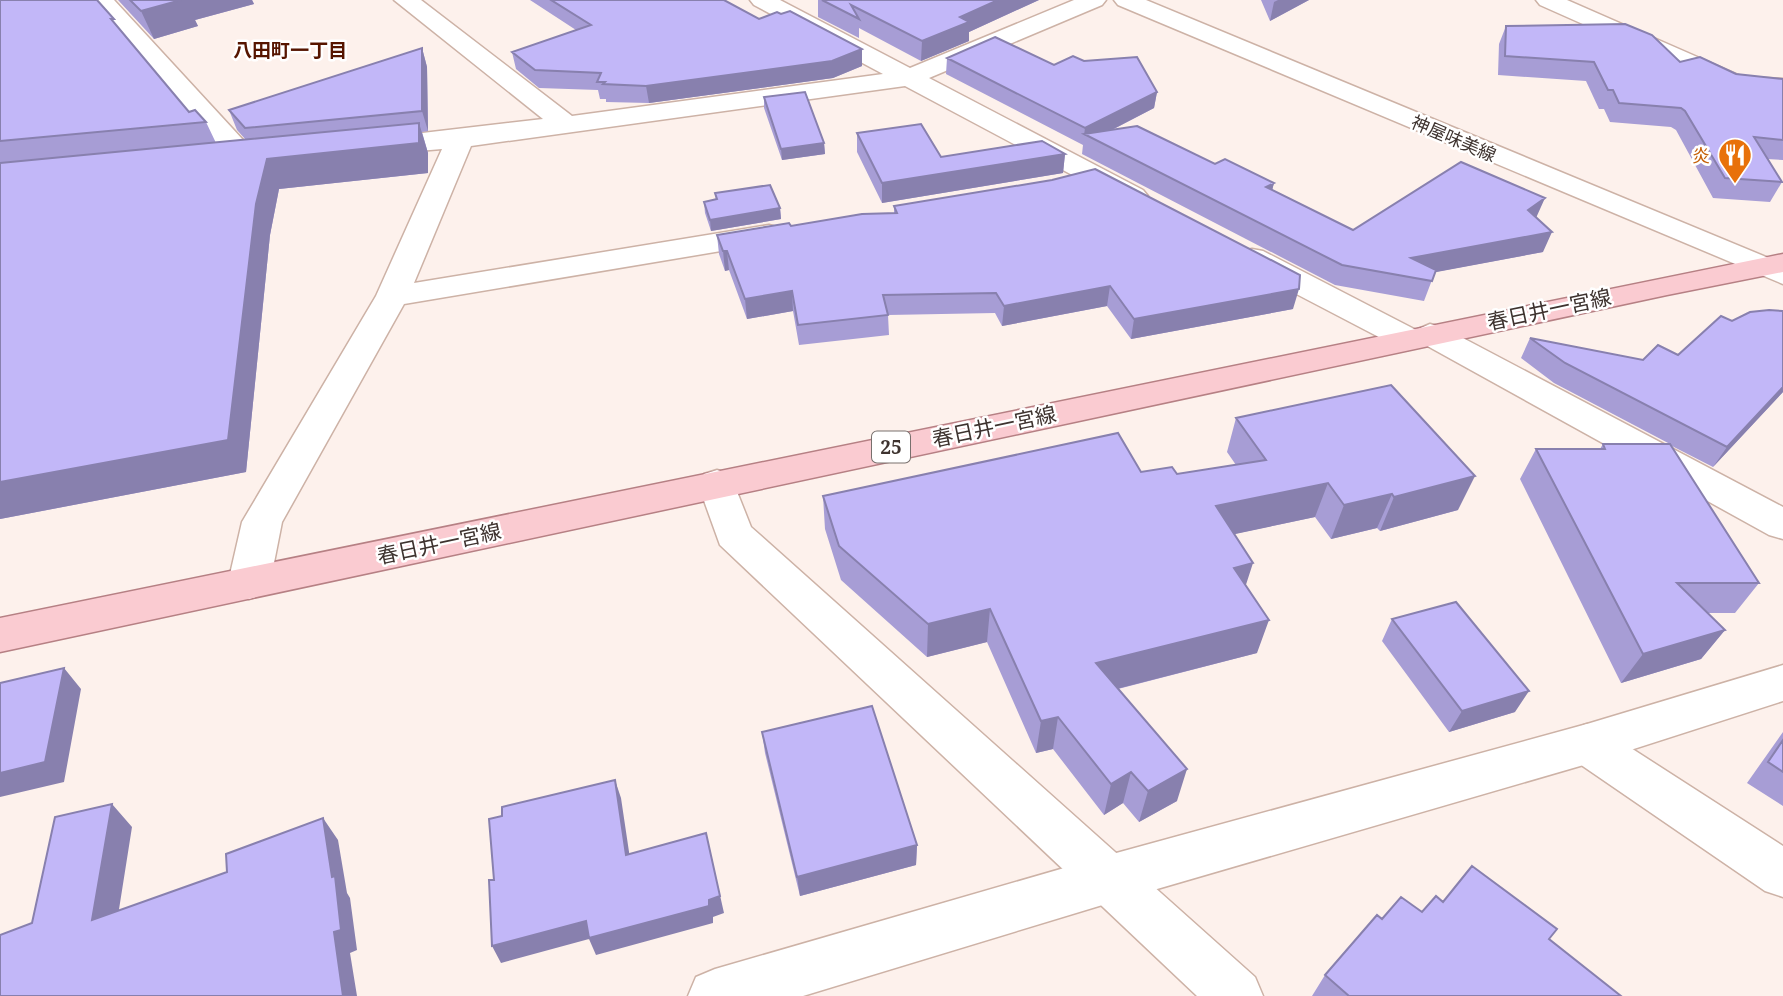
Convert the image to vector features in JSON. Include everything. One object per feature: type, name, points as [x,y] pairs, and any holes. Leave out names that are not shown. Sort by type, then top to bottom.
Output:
[{"type":"main road","name":"春日井一宮線","points":[[0,635],[1419,336],[1776,268]]},
{"type":"street","points":[[101,0],[258,158],[218,162]]},
{"type":"street","points":[[406,0],[566,124]]},
{"type":"street","points":[[762,0],[1157,208]]},
{"type":"street","points":[[339,150],[460,139],[908,78],[1094,0]]},
{"type":"street","name":"神屋味美線","points":[[1126,0],[1776,268]]},
{"type":"street","points":[[1548,0],[1738,84],[1783,87]]},
{"type":"street","points":[[249,583],[262,522],[392,296],[460,139]]},
{"type":"street","points":[[1049,188],[1095,176]]},
{"type":"street","points":[[392,296],[803,228]]},
{"type":"street","points":[[1231,247],[1419,336],[1783,525]]},
{"type":"street","points":[[718,484],[734,534],[1236,996]]},
{"type":"street","points":[[715,996],[1109,879],[1587,744],[1783,683]]},
{"type":"street","points":[[1587,744],[1783,874]]},
{"type":"building","points":[[0,0],[97,0],[189,112],[195,110],[206,122],[0,141]]},
{"type":"building","points":[[130,0],[181,0],[141,11]]},
{"type":"building","points":[[551,0],[724,0],[759,19],[777,12],[781,14],[790,11],[862,49],[832,61],[646,86],[603,84],[605,82],[597,82],[601,73],[535,70],[512,52],[591,25]]},
{"type":"building","points":[[822,0],[998,0],[960,17],[969,22],[922,41],[851,5],[859,19]]},
{"type":"building","points":[[1625,24],[1652,35],[1680,62],[1700,57],[1736,74],[1783,79],[1783,140],[1754,137],[1782,182],[1725,178],[1685,111],[1681,108],[1619,103],[1613,90],[1608,90],[1594,62],[1505,56],[1506,26]]},
{"type":"building","points":[[995,37],[1054,65],[1073,56],[1084,61],[1137,57],[1157,92],[1085,128],[947,58]]},
{"type":"building","points":[[422,48],[422,111],[245,128],[229,110]]},
{"type":"building","points":[[805,92],[824,143],[781,149],[764,97]]},
{"type":"building","points":[[419,123],[419,143],[267,159],[256,204],[228,440],[0,482],[0,163]]},
{"type":"building","points":[[921,124],[941,157],[1042,141],[1065,154],[882,183],[857,133]]},
{"type":"building","points":[[1137,126],[1215,164],[1225,159],[1274,183],[1266,187],[1353,230],[1461,162],[1545,198],[1528,210],[1552,232],[1411,258],[1436,270],[1432,281],[1342,265],[1084,134]]},
{"type":"building","points":[[1095,169],[1300,275],[1299,289],[1134,319],[1110,286],[1004,306],[996,293],[883,295],[888,315],[798,325],[792,291],[745,299],[727,251],[723,251],[717,235],[862,214],[897,213],[894,206],[1052,180]]},
{"type":"building","points":[[770,185],[780,208],[710,220],[704,202],[717,199],[715,193]]},
{"type":"building","points":[[1783,311],[1783,387],[1727,447],[1565,363],[1530,338],[1643,360],[1658,345],[1678,355],[1721,316],[1732,321],[1750,312]]},
{"type":"building","points":[[1391,385],[1475,476],[1394,497],[1392,494],[1344,505],[1328,483],[1216,506],[1253,563],[1234,568],[1269,620],[1096,663],[1187,769],[1148,791],[1131,772],[1111,784],[1058,717],[1041,721],[990,609],[928,624],[839,546],[823,496],[1118,433],[1141,472],[1172,467],[1177,474],[1266,460],[1236,418]]},
{"type":"building","points":[[1603,444],[1670,444],[1759,583],[1677,583],[1725,630],[1643,654],[1536,449],[1605,449]]},
{"type":"building","points":[[1456,602],[1529,691],[1462,711],[1392,619]]},
{"type":"building","points":[[64,668],[45,762],[0,773],[0,683]]},
{"type":"building","points":[[872,706],[917,845],[797,877],[762,732]]},
{"type":"building","points":[[1783,740],[1783,772],[1768,762]]},
{"type":"building","points":[[615,780],[626,855],[706,833],[720,896],[709,900],[709,906],[589,938],[586,921],[492,946],[489,880],[494,880],[489,819],[502,816],[502,807]]},
{"type":"building","points":[[112,804],[92,920],[227,872],[226,854],[323,818],[332,877],[335,876],[341,930],[334,932],[343,996],[0,996],[0,935],[32,923],[55,817]]},
{"type":"building","points":[[1472,866],[1557,929],[1549,939],[1621,996],[1349,996],[1325,975],[1377,915],[1382,919],[1401,897],[1422,912],[1436,896],[1443,902]]},
{"type":"place","name":"炎","points":[[1735,185]]},
{"type":"district","name":"八田町一丁目","points":[[290,50]]}]
